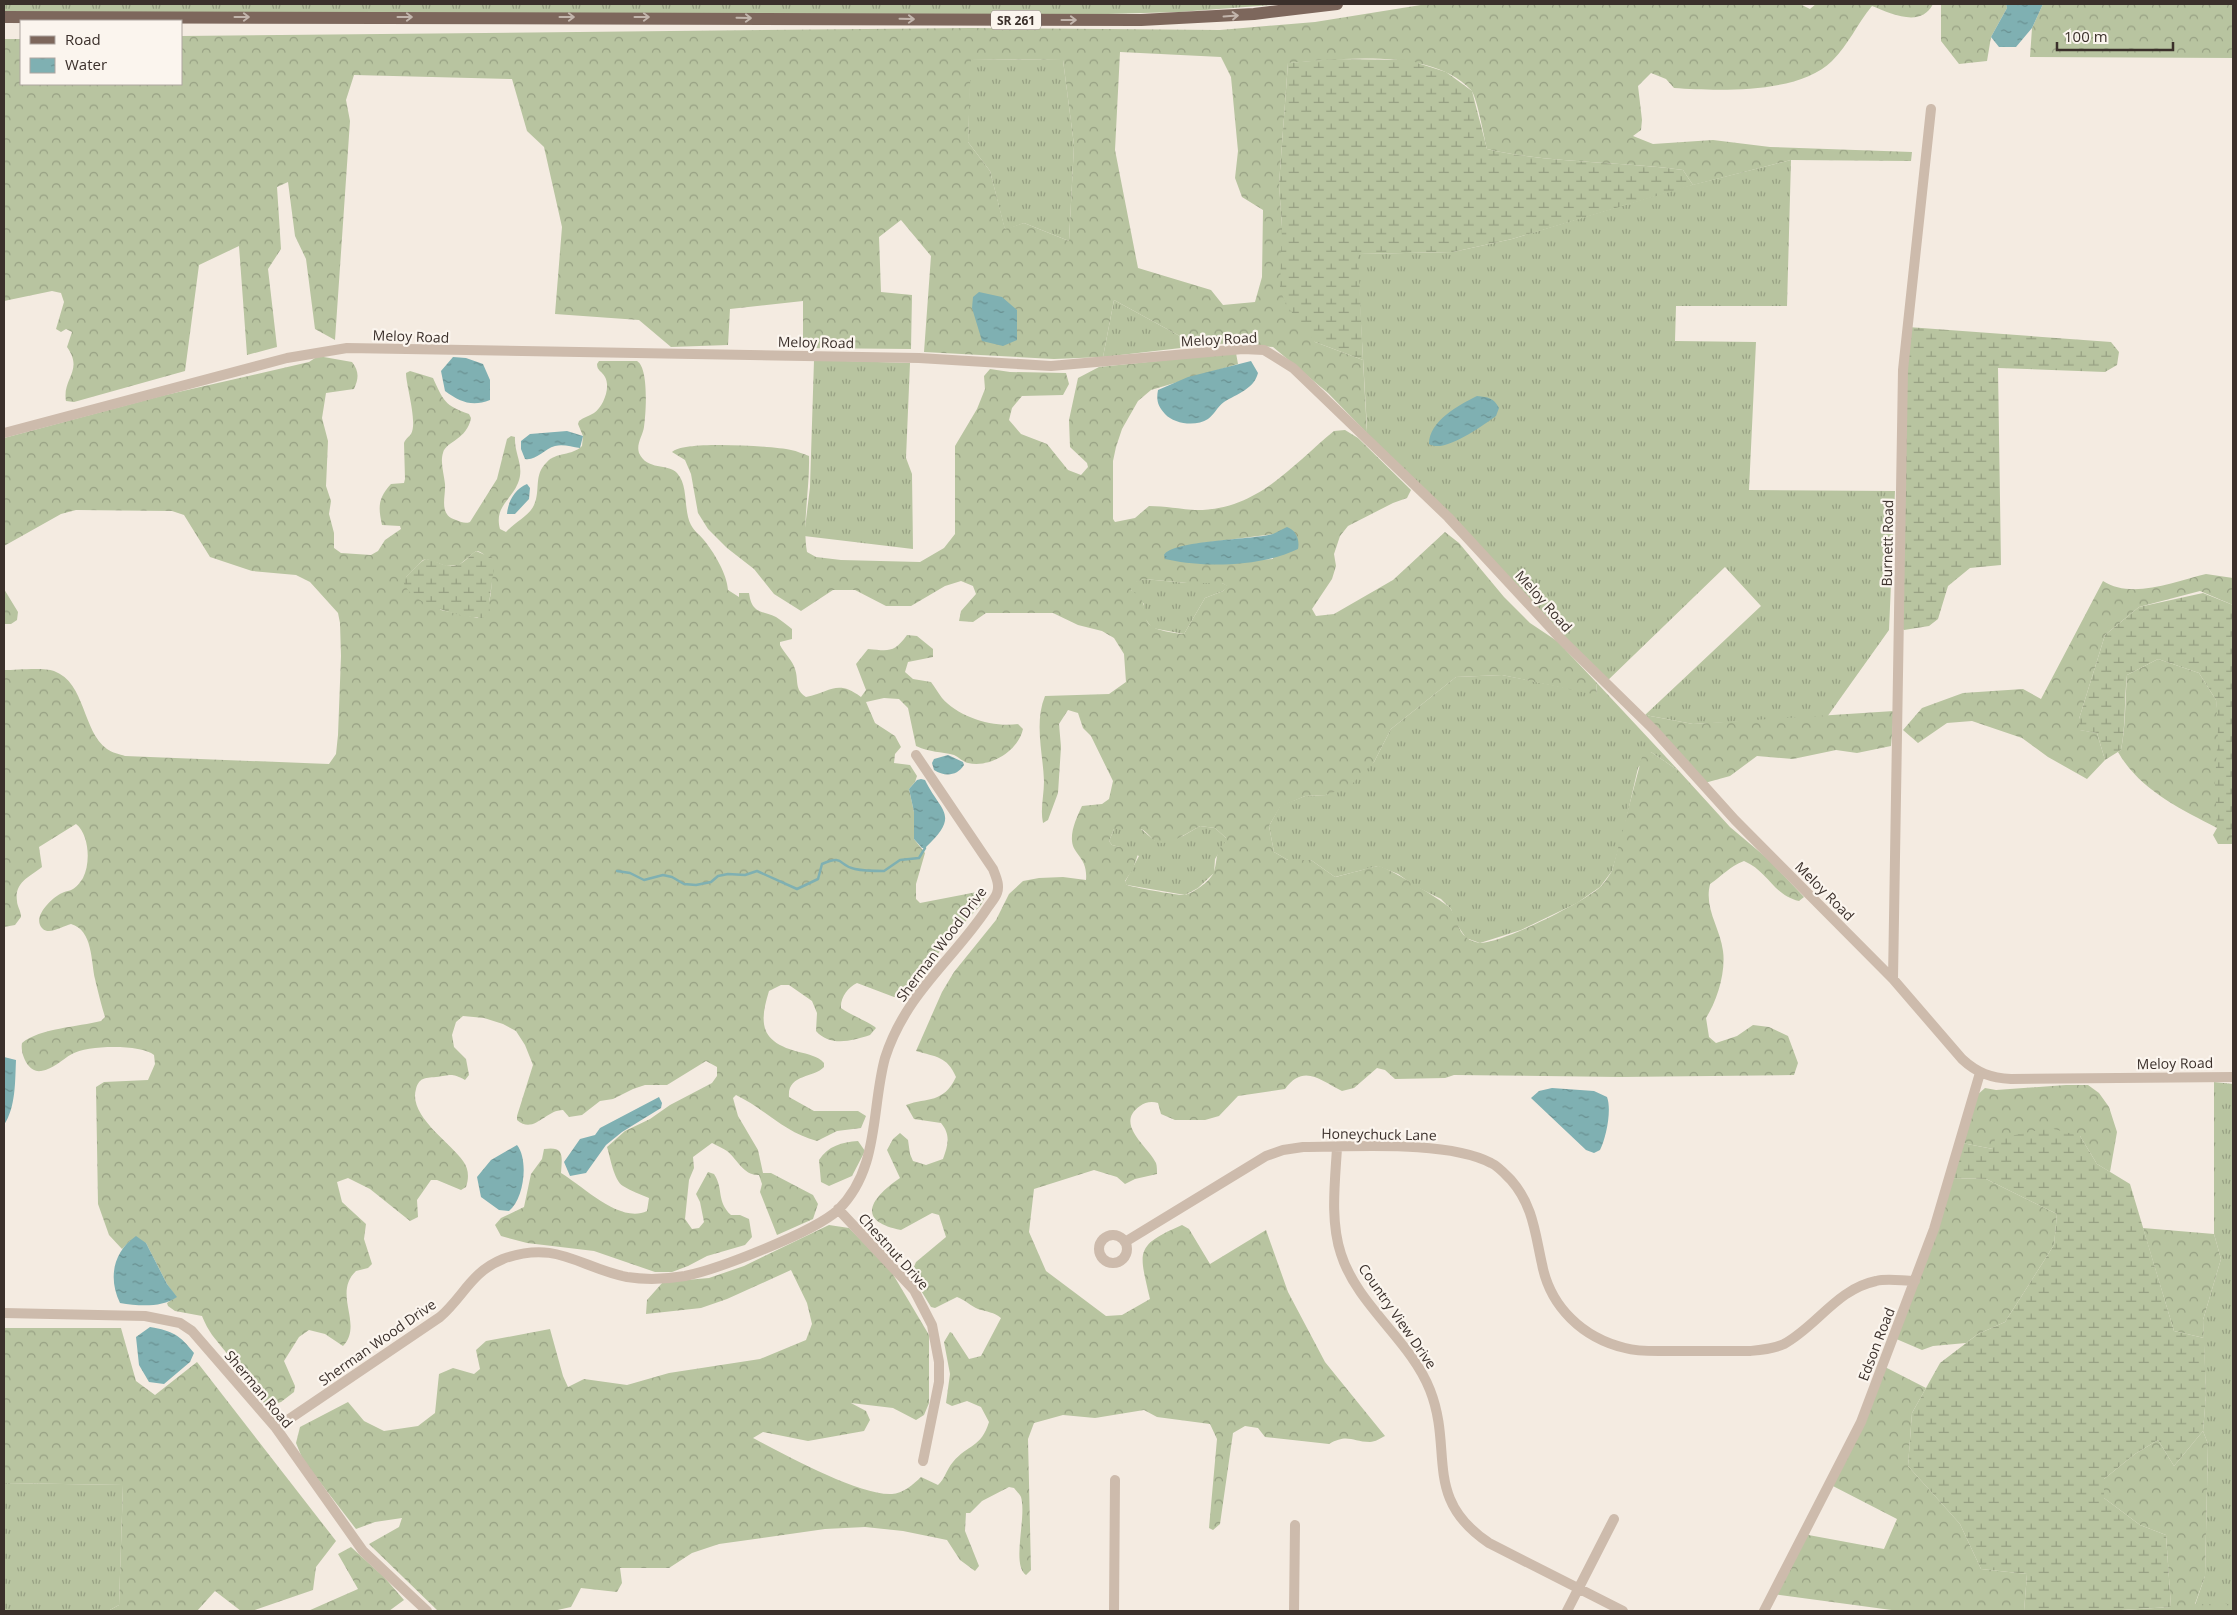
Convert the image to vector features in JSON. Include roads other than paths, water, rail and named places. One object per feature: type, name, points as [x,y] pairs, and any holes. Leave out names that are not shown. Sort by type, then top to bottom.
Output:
[{"type":"main road","name":"SR 261","points":[[4,17],[1141,20],[1254,14],[1337,4]]},
{"type":"street","name":"Burnett Road","points":[[1893,979],[1903,370],[1931,109]]},
{"type":"street","name":"Meloy Road","points":[[4,433],[287,358],[325,350],[348,348],[919,358],[1051,366],[1243,349],[1264,350],[1293,368],[1448,517],[1560,638],[1653,729],[1735,820],[1893,979],[1962,1059],[1980,1073],[2000,1078],[2034,1079],[2233,1077]]},
{"type":"street","name":"Sherman Wood Drive","points":[[276,1428],[440,1317],[458,1300],[478,1273],[505,1258],[540,1253],[566,1254],[627,1277],[648,1279],[672,1278],[720,1265],[781,1241],[823,1220],[838,1210],[852,1192],[866,1165],[872,1145],[881,1076],[891,1042],[912,1003],[980,920],[997,894],[998,885],[993,869],[916,755]]},
{"type":"street","name":"Edson Road","points":[[1764,1611],[1861,1422],[1914,1282],[1950,1178],[1980,1073]]},
{"type":"street","name":"Honeychuck Lane","points":[[1125,1242],[1266,1156],[1283,1150],[1303,1148],[1439,1148],[1491,1163],[1520,1191],[1529,1207],[1536,1227],[1545,1277],[1560,1308],[1573,1322],[1590,1334],[1625,1348],[1750,1352],[1765,1349],[1782,1345],[1797,1335],[1841,1297],[1858,1287],[1876,1281],[1914,1282]]},
{"type":"street","name":"Country View Drive","points":[[1337,1148],[1335,1219],[1341,1255],[1353,1280],[1427,1382],[1437,1414],[1443,1481],[1449,1501],[1467,1525],[1483,1539],[1623,1611]]},
{"type":"street","name":"Chestnut Drive","points":[[838,1210],[914,1290],[932,1326],[939,1362],[939,1382],[924,1461]]},
{"type":"street","name":"Sherman Road","points":[[4,1313],[145,1316],[180,1323],[192,1331],[276,1428],[363,1551],[427,1611]]},
{"type":"street","points":[[1114,1611],[1115,1480]]},
{"type":"street","points":[[1567,1611],[1614,1519]]},
{"type":"street","points":[[1294,1611],[1295,1525]]},
{"type":"water","points":[[2006,4],[2043,4],[2032,28],[2016,47],[1999,47],[1991,37],[2007,8]]},
{"type":"water","points":[[979,292],[1002,297],[1017,310],[1017,340],[1003,346],[982,341],[972,308],[973,297]]},
{"type":"water","points":[[453,357],[466,358],[483,364],[490,380],[490,400],[477,403],[466,402],[445,391],[441,371]]},
{"type":"water","points":[[1251,361],[1258,373],[1253,383],[1224,402],[1210,417],[1203,421],[1191,424],[1179,422],[1165,414],[1159,406],[1157,400],[1158,390],[1188,377]]},
{"type":"water","points":[[1477,396],[1495,402],[1499,408],[1496,416],[1463,438],[1444,445],[1436,446],[1429,444],[1430,436],[1439,421],[1454,409]]},
{"type":"water","points":[[567,431],[583,436],[580,448],[564,445],[555,446],[536,457],[525,459],[521,449],[521,441],[530,434]]},
{"type":"water","points":[[527,484],[530,488],[529,499],[515,514],[507,514],[513,496]]},
{"type":"water","points":[[1287,527],[1293,530],[1297,536],[1298,549],[1268,559],[1218,565],[1185,563],[1165,559],[1164,555],[1170,550],[1182,546],[1263,536],[1273,534]]},
{"type":"water","points":[[948,755],[963,762],[964,765],[961,769],[950,774],[942,774],[934,770],[932,763],[934,759]]},
{"type":"water","points":[[917,780],[925,780],[942,807],[945,820],[936,837],[925,848],[922,848],[914,839],[914,812],[909,789]]},
{"type":"water","points":[[4,1057],[16,1060],[13,1102],[4,1125]]},
{"type":"water","points":[[1552,1088],[1594,1091],[1607,1097],[1609,1109],[1608,1124],[1600,1150],[1594,1153],[1586,1150],[1531,1098],[1539,1091]]},
{"type":"water","points":[[659,1097],[662,1103],[661,1108],[622,1132],[606,1145],[586,1173],[570,1176],[564,1162],[580,1139],[595,1135],[600,1128]]},
{"type":"water","points":[[517,1145],[521,1152],[524,1169],[521,1189],[518,1198],[509,1211],[499,1210],[481,1197],[477,1177],[491,1160]]},
{"type":"water","points":[[136,1236],[146,1243],[167,1284],[177,1297],[171,1301],[157,1305],[120,1303],[114,1284],[115,1266],[122,1250]]},
{"type":"water","points":[[150,1327],[165,1330],[175,1335],[194,1353],[190,1362],[164,1384],[149,1382],[139,1365],[136,1337]]},
{"type":"waterway","points":[[617,871],[630,873],[644,880],[663,875],[672,877],[684,884],[696,885],[711,882],[718,876],[728,874],[745,875],[757,871],[797,889],[818,879],[822,864],[829,861],[838,860],[850,868],[858,870],[884,871],[900,860],[919,858],[925,848]]}]
